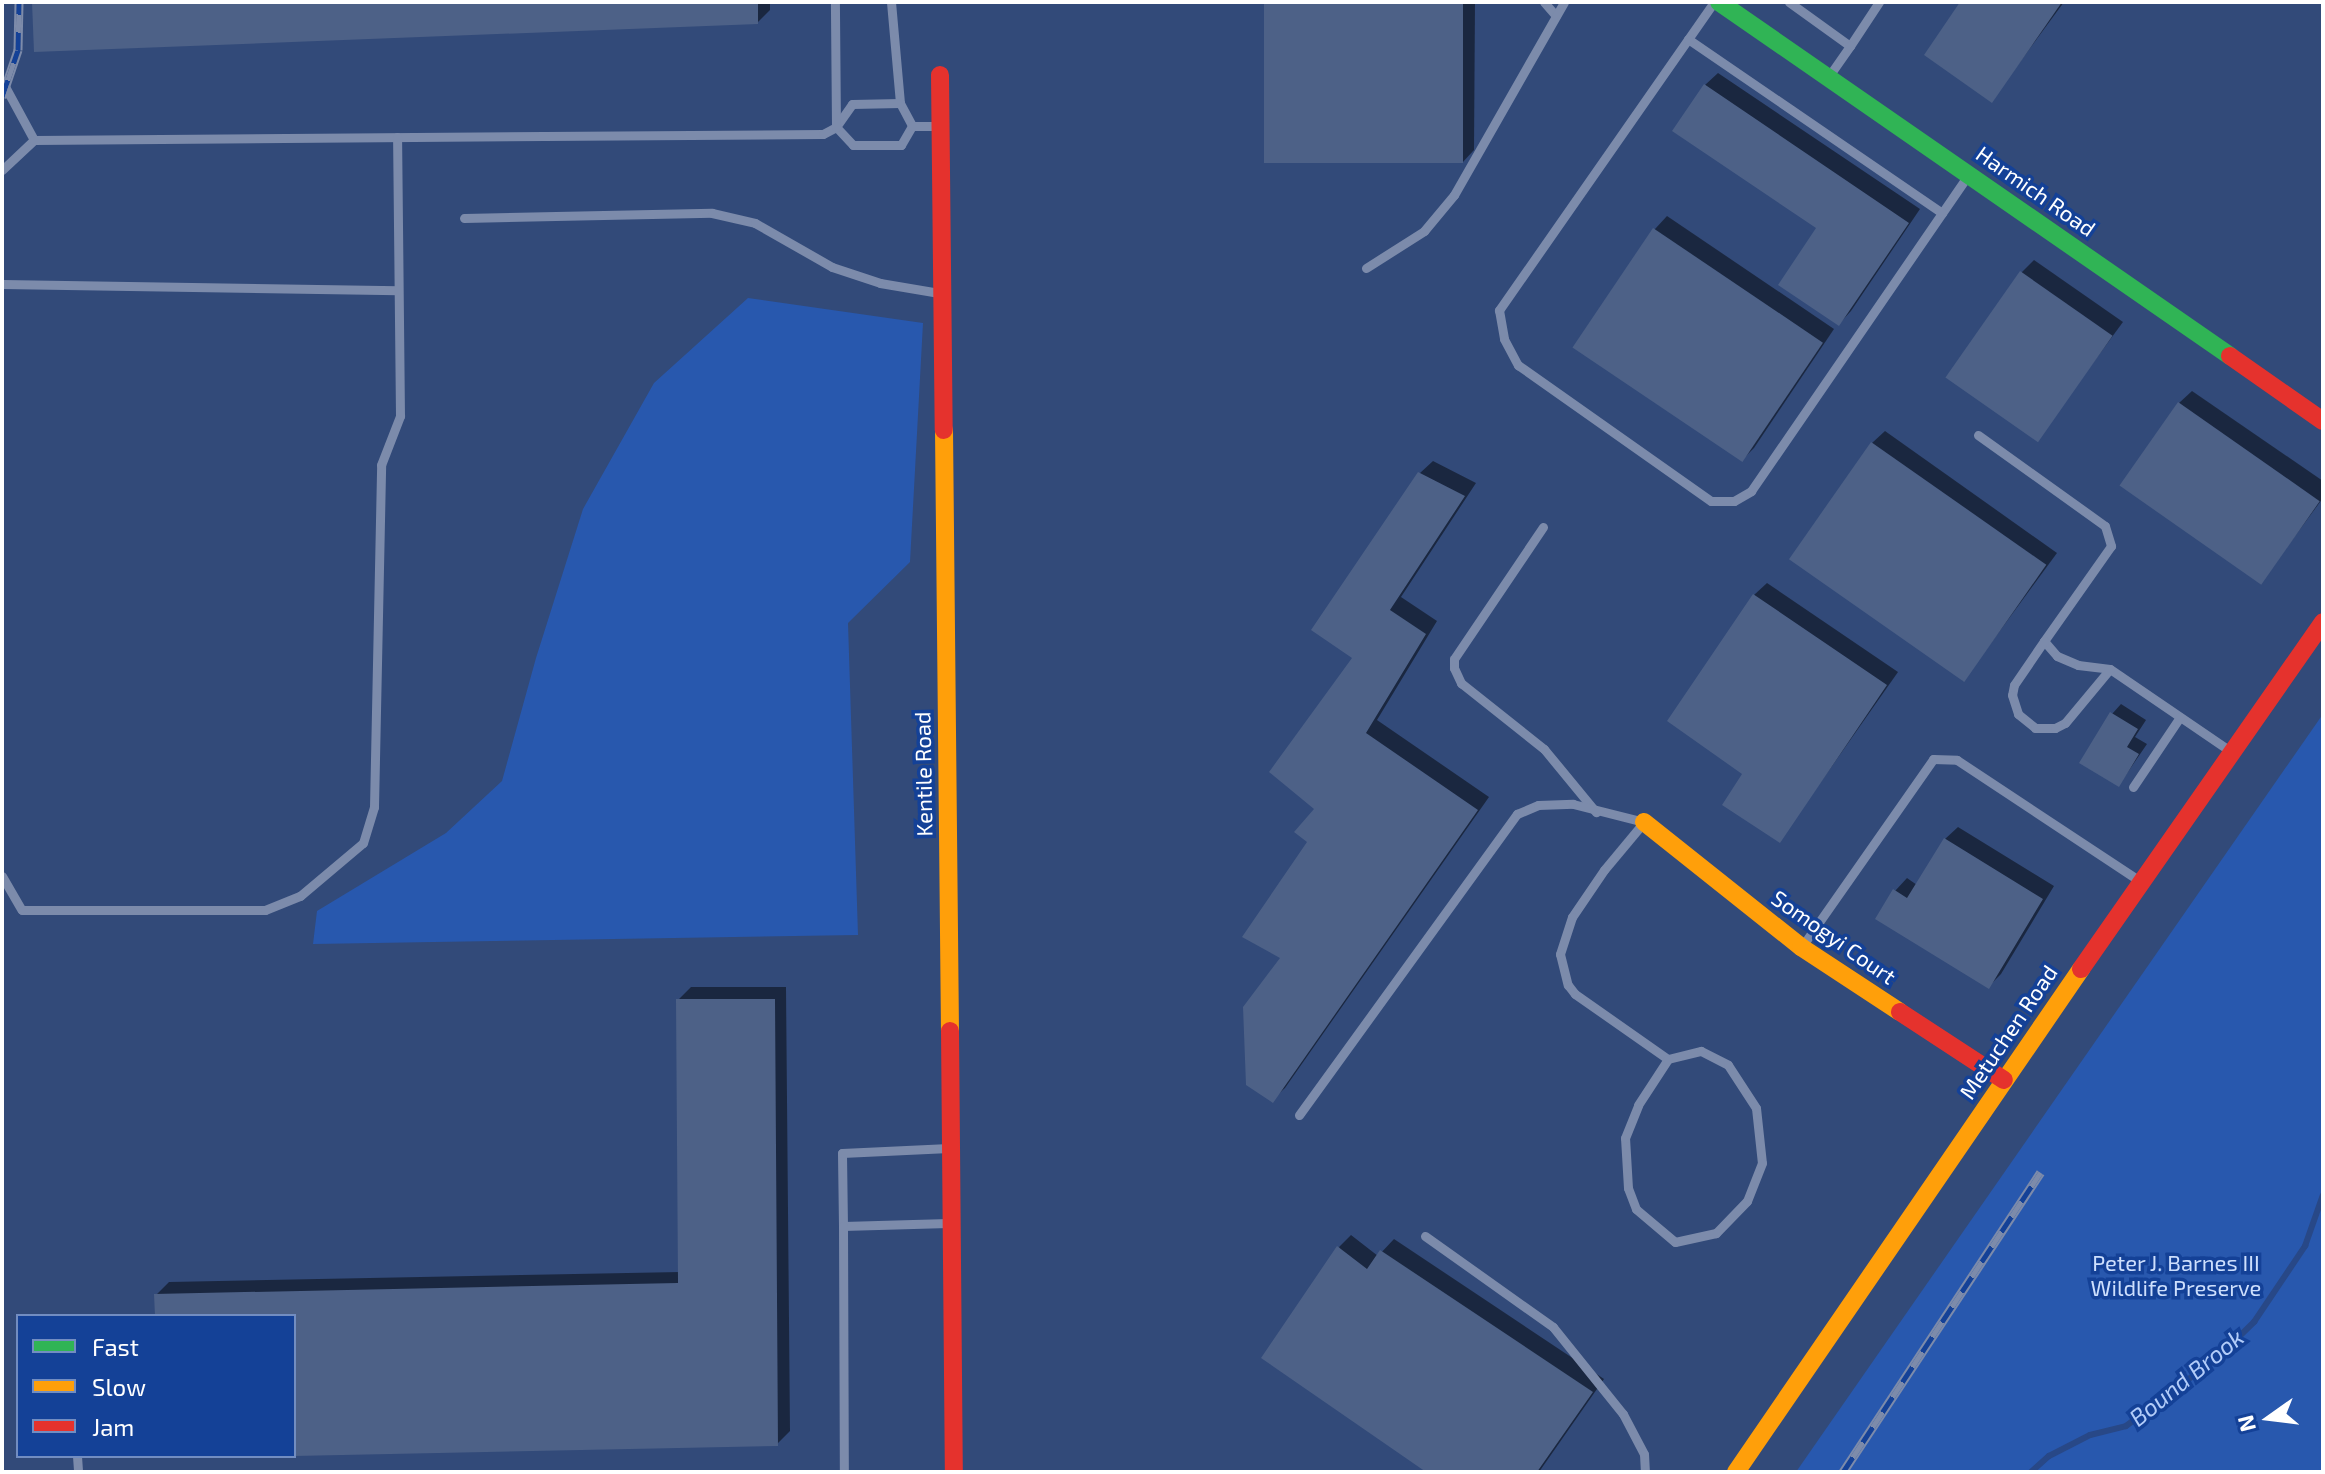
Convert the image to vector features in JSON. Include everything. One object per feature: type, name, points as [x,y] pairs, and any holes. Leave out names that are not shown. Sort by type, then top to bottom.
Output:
[{"type":"street","name":"Harmich Road","points":[[1716,2],[1829,76],[2323,421]]},
{"type":"street","name":"Kentile Road","points":[[940,75],[954,1472]]},
{"type":"street","name":"Metuchen Road","points":[[1736,1472],[2230,751],[2323,622]]},
{"type":"street","name":"Somogyi Court","points":[[1644,822],[1801,947],[2004,1080]]},
{"type":"lane","points":[[835,2],[836,127],[853,145],[901,145],[912,126]]},
{"type":"lane","points":[[891,2],[900,103],[912,126]]},
{"type":"lane","points":[[1544,2],[1556,16]]},
{"type":"lane","points":[[1366,268],[1424,231],[1454,195],[1564,2]]},
{"type":"lane","points":[[1716,2],[1499,310],[1504,339],[1518,365],[1711,501],[1734,501],[1751,491],[1969,174]]},
{"type":"lane","points":[[1789,2],[1850,46]]},
{"type":"lane","points":[[1829,76],[1879,2]]},
{"type":"lane","points":[[1688,39],[1942,213]]},
{"type":"lane","points":[[2,81],[34,140]]},
{"type":"lane","points":[[2,170],[34,140],[823,134],[836,127],[852,104],[900,103]]},
{"type":"lane","points":[[912,126],[941,126]]},
{"type":"lane","points":[[2,876],[22,910],[265,910],[300,896],[363,843],[374,807],[381,465],[400,416],[397,137]]},
{"type":"lane","points":[[464,218],[712,213],[755,223],[832,267],[880,283],[943,293]]},
{"type":"lane","points":[[2,284],[398,290]]},
{"type":"lane","points":[[1978,435],[2105,526],[2111,546],[2014,685],[2012,695],[2018,714],[2035,728],[2055,728],[2065,723],[2110,669]]},
{"type":"lane","points":[[1543,527],[1454,659],[1454,668],[1461,683],[1544,749],[1596,812]]},
{"type":"lane","points":[[2044,641],[2057,656],[2078,665],[2110,669],[2230,751]]},
{"type":"lane","points":[[2133,787],[2180,717]]},
{"type":"lane","points":[[1801,947],[1933,759],[1957,760],[2140,882]]},
{"type":"lane","points":[[1299,1115],[1517,814],[1538,805],[1573,804],[1644,822],[1604,870],[1572,917],[1560,954],[1565,977],[1575,994],[1668,1059],[1701,1051],[1728,1065],[1756,1108],[1762,1163],[1747,1201],[1716,1233],[1675,1242],[1636,1209],[1628,1188],[1625,1138],[1638,1105],[1668,1059]]},
{"type":"lane","points":[[844,1472],[842,1153],[951,1148]]},
{"type":"lane","points":[[843,1226],[952,1223]]},
{"type":"lane","points":[[1425,1236],[1553,1327],[1623,1414],[1644,1454],[1645,1472]]},
{"type":"green space","points":[[748,298],[923,323],[910,562],[848,623],[858,935],[313,944],[317,911],[446,833],[502,781],[536,658],[583,509],[654,383]]},
{"type":"green space","name":"Peter J. Barnes III Wildlife Preserve","points":[[2323,714],[2323,1472],[1796,1472]]},
{"type":"building","points":[[32,2],[758,2],[758,24],[34,52]]},
{"type":"building","points":[[1264,2],[1463,2],[1463,163],[1264,163]]},
{"type":"building","points":[[1960,2],[2062,2],[1992,103],[1924,55]]},
{"type":"building","points":[[1704,84],[1909,223],[1839,326],[1778,285],[1816,228],[1672,131]]},
{"type":"building","points":[[1653,228],[1823,343],[1742,462],[1572,347]]},
{"type":"building","points":[[2020,271],[2113,336],[2038,442],[1945,377]]},
{"type":"building","points":[[2178,402],[2320,501],[2261,585],[2119,486]]},
{"type":"building","points":[[1871,442],[2046,565],[1964,682],[1789,559]]},
{"type":"building","points":[[1418,472],[1465,496],[1390,610],[1426,634],[1366,733],[1478,810],[1273,1103],[1246,1085],[1243,1007],[1280,958],[1242,937],[1307,842],[1294,832],[1314,809],[1269,772],[1352,658],[1311,630]]},
{"type":"building","points":[[1753,594],[1887,685],[1780,843],[1722,805],[1742,774],[1667,721]]},
{"type":"building","points":[[2110,712],[2138,729],[2127,747],[2139,754],[2119,787],[2079,763]]},
{"type":"building","points":[[1944,838],[2043,899],[1989,989],[1875,919],[1893,889],[1907,898]]},
{"type":"building","points":[[676,999],[775,999],[778,1446],[296,1456],[296,1314],[155,1314],[154,1294],[678,1283]]},
{"type":"building","points":[[1337,1246],[1367,1269],[1380,1250],[1593,1392],[1537,1472],[1426,1472],[1261,1358]]},
{"type":"waterway","name":"Bound Brook","points":[[2031,1472],[2049,1456],[2090,1435],[2126,1426],[2217,1358],[2254,1322],[2305,1246],[2323,1195]]},
{"type":"railway","points":[[2,97],[18,50],[19,2]]},
{"type":"railway","points":[[1843,1472],[2041,1172]]},
{"type":"traffic: fast","points":[[1719,2],[2230,356]]},
{"type":"traffic: slow","points":[[944,430],[950,1031]]},
{"type":"traffic: slow","points":[[1644,822],[1801,947],[1900,1012]]},
{"type":"traffic: slow","points":[[1736,1472],[2081,969]]},
{"type":"traffic: jam","points":[[940,75],[944,430]]},
{"type":"traffic: jam","points":[[2230,356],[2323,421]]},
{"type":"traffic: jam","points":[[2081,969],[2323,622]]},
{"type":"traffic: jam","points":[[1900,1012],[2004,1080]]},
{"type":"traffic: jam","points":[[950,1031],[954,1472]]}]
